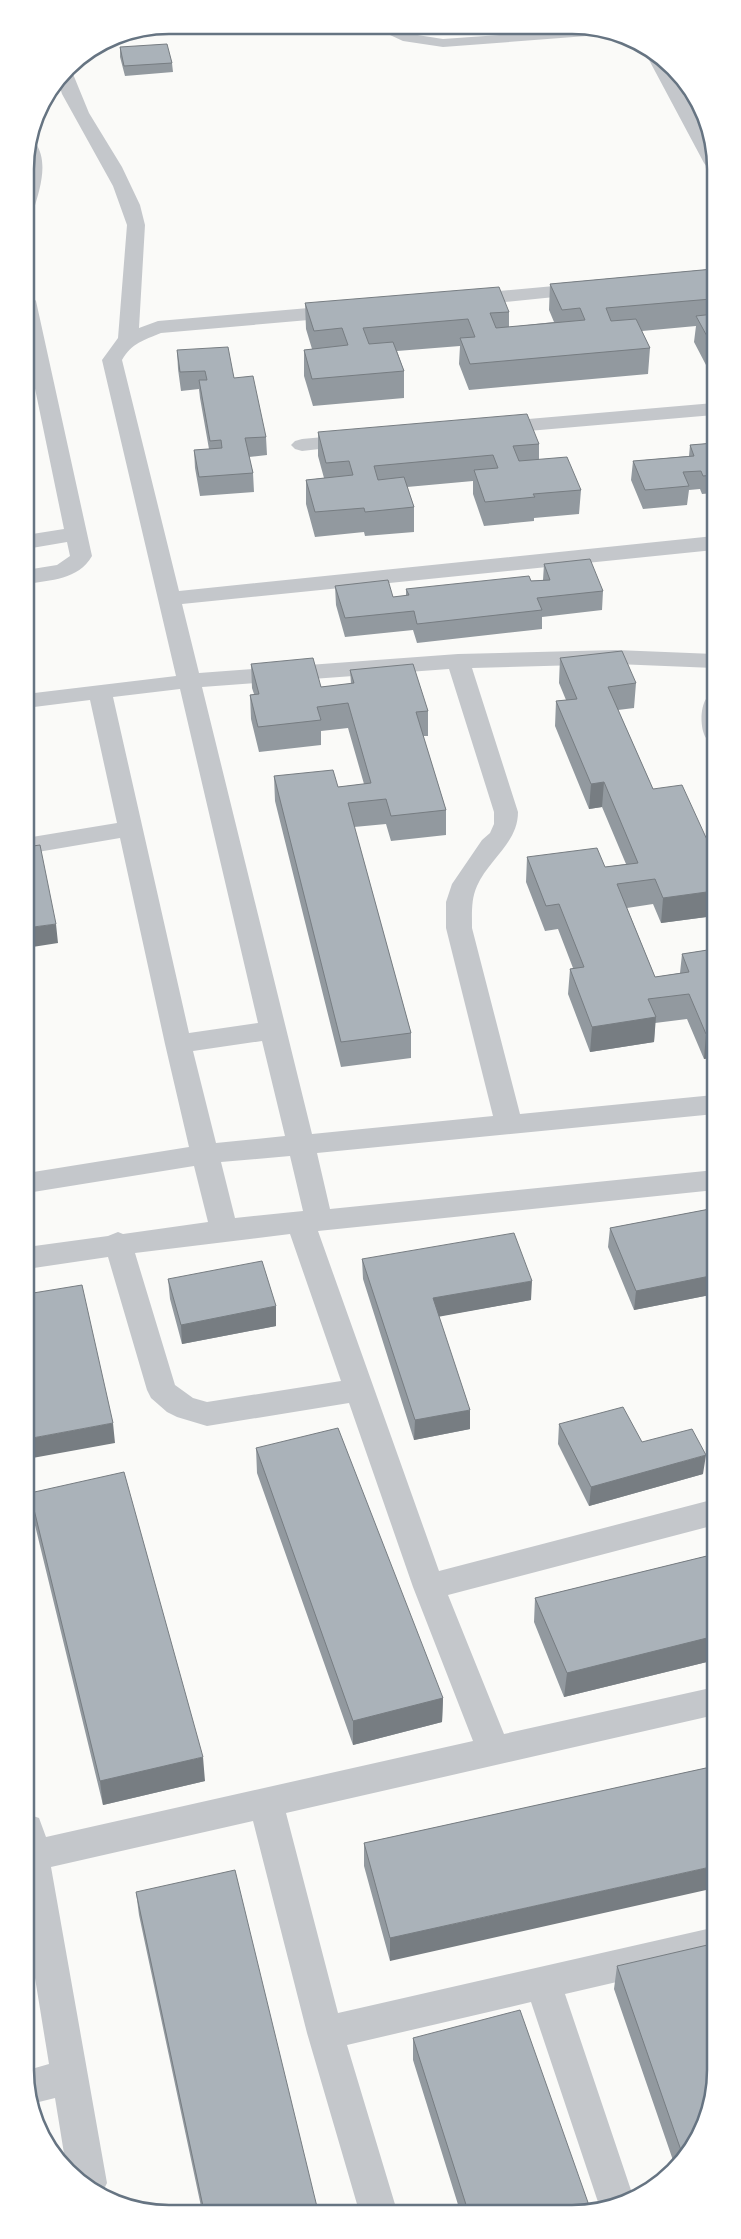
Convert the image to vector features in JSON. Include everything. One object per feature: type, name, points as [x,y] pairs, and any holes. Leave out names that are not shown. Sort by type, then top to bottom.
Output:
[{"type":"street","points":[[662,68],[706,150]]},
{"type":"street","points":[[66,81],[76,108],[121,182],[134,210],[136,241],[128,339]]},
{"type":"street","points":[[446,302],[604,287]]},
{"type":"street","points":[[367,309],[158,327],[128,339],[119,348],[112,360],[300,1143],[310,1220],[360,1390],[429,1587],[494,1751]]},
{"type":"street","points":[[34,338],[81,556],[74,565],[59,572],[34,576]]},
{"type":"street","points":[[469,430],[707,410]]},
{"type":"street","points":[[302,445],[371,439]]},
{"type":"street","points":[[34,541],[77,534]]},
{"type":"street","points":[[168,599],[707,544]]},
{"type":"street","points":[[34,700],[189,681],[458,661],[636,657],[707,661]]},
{"type":"street","points":[[458,661],[506,812],[506,824],[501,836],[491,846],[465,884],[459,902],[459,928],[510,1124]]},
{"type":"street","points":[[100,692],[178,1044],[224,1230]]},
{"type":"street","points":[[34,845],[130,829]]},
{"type":"street","points":[[178,1044],[272,1030]]},
{"type":"street","points":[[34,1181],[205,1154],[300,1143],[707,1106]]},
{"type":"street","points":[[34,1257],[118,1243],[310,1220],[707,1181]]},
{"type":"street","points":[[118,1243],[162,1390],[173,1402],[189,1410],[207,1414],[360,1390]]},
{"type":"street","points":[[429,1587],[707,1514]]},
{"type":"street","points":[[34,1846],[266,1803],[707,1703]]},
{"type":"street","points":[[266,1803],[325,2033],[376,2205]]},
{"type":"street","points":[[34,1876],[87,2178]]},
{"type":"street","points":[[325,2033],[707,1945]]},
{"type":"street","points":[[542,1983],[615,2198]]},
{"type":"street","points":[[35,2086],[69,2077]]},
{"type":"lane","points":[[399,34],[408,38],[443,43],[576,34]]},
{"type":"building","points":[[167,44],[172,63],[124,66],[120,47]]},
{"type":"building","points":[[707,270],[707,299],[606,308],[611,321],[636,319],[650,348],[470,364],[460,338],[475,337],[468,319],[363,328],[369,344],[393,342],[404,371],[312,379],[304,350],[348,345],[342,328],[314,331],[305,303],[499,287],[509,312],[490,313],[496,328],[585,320],[580,308],[562,310],[550,284]]},
{"type":"building","points":[[707,315],[707,336],[696,316]]},
{"type":"building","points":[[228,347],[234,378],[253,376],[266,437],[245,438],[253,473],[199,477],[194,450],[222,448],[221,440],[210,441],[199,380],[207,380],[205,371],[180,372],[177,350]]},
{"type":"building","points":[[527,414],[539,444],[513,446],[519,461],[567,457],[581,490],[533,494],[535,497],[485,502],[474,470],[498,468],[493,455],[374,466],[378,480],[404,477],[414,507],[365,512],[364,508],[315,512],[306,480],[353,475],[349,461],[326,463],[318,432]]},
{"type":"building","points":[[707,444],[707,476],[703,476],[701,471],[683,472],[689,486],[645,490],[633,461],[694,456],[690,445]]},
{"type":"building","points":[[590,559],[603,591],[537,598],[542,610],[417,624],[414,611],[345,618],[335,586],[388,580],[393,597],[409,595],[406,589],[529,576],[531,581],[550,580],[544,564]]},
{"type":"building","points":[[622,651],[636,683],[608,687],[653,789],[682,785],[707,840],[707,892],[663,898],[655,879],[617,884],[655,977],[689,972],[682,954],[707,950],[707,1034],[689,994],[648,999],[656,1017],[592,1027],[570,969],[584,967],[559,904],[546,906],[527,857],[597,848],[605,867],[638,863],[604,782],[591,784],[556,701],[577,699],[560,658]]},
{"type":"building","points":[[313,658],[321,687],[354,683],[350,670],[413,664],[428,711],[416,712],[446,810],[391,816],[386,799],[348,803],[411,1033],[341,1042],[274,776],[333,770],[338,787],[371,783],[348,703],[317,707],[321,720],[258,727],[250,695],[259,694],[251,664]]},
{"type":"building","points":[[40,845],[56,924],[34,927],[34,846]]},
{"type":"building","points":[[707,1210],[707,1277],[636,1291],[610,1228]]},
{"type":"building","points":[[514,1233],[532,1281],[433,1298],[470,1410],[415,1420],[362,1259]]},
{"type":"building","points":[[262,1261],[276,1306],[181,1325],[168,1279]]},
{"type":"building","points":[[82,1285],[113,1423],[34,1438],[34,1293]]},
{"type":"building","points":[[623,1407],[642,1442],[692,1429],[706,1455],[591,1487],[559,1424]]},
{"type":"building","points":[[338,1428],[443,1698],[353,1721],[256,1448]]},
{"type":"building","points":[[124,1472],[203,1757],[100,1781],[34,1509],[34,1492]]},
{"type":"building","points":[[707,1556],[707,1638],[567,1673],[535,1598]]},
{"type":"building","points":[[707,1768],[707,1868],[390,1938],[364,1843]]},
{"type":"building","points":[[235,1870],[317,2205],[203,2205],[136,1892]]},
{"type":"building","points":[[707,1945],[707,2079],[705,2097],[697,2122],[681,2150],[617,1966]]},
{"type":"building","points":[[520,2010],[589,2204],[466,2205],[413,2038]]}]
